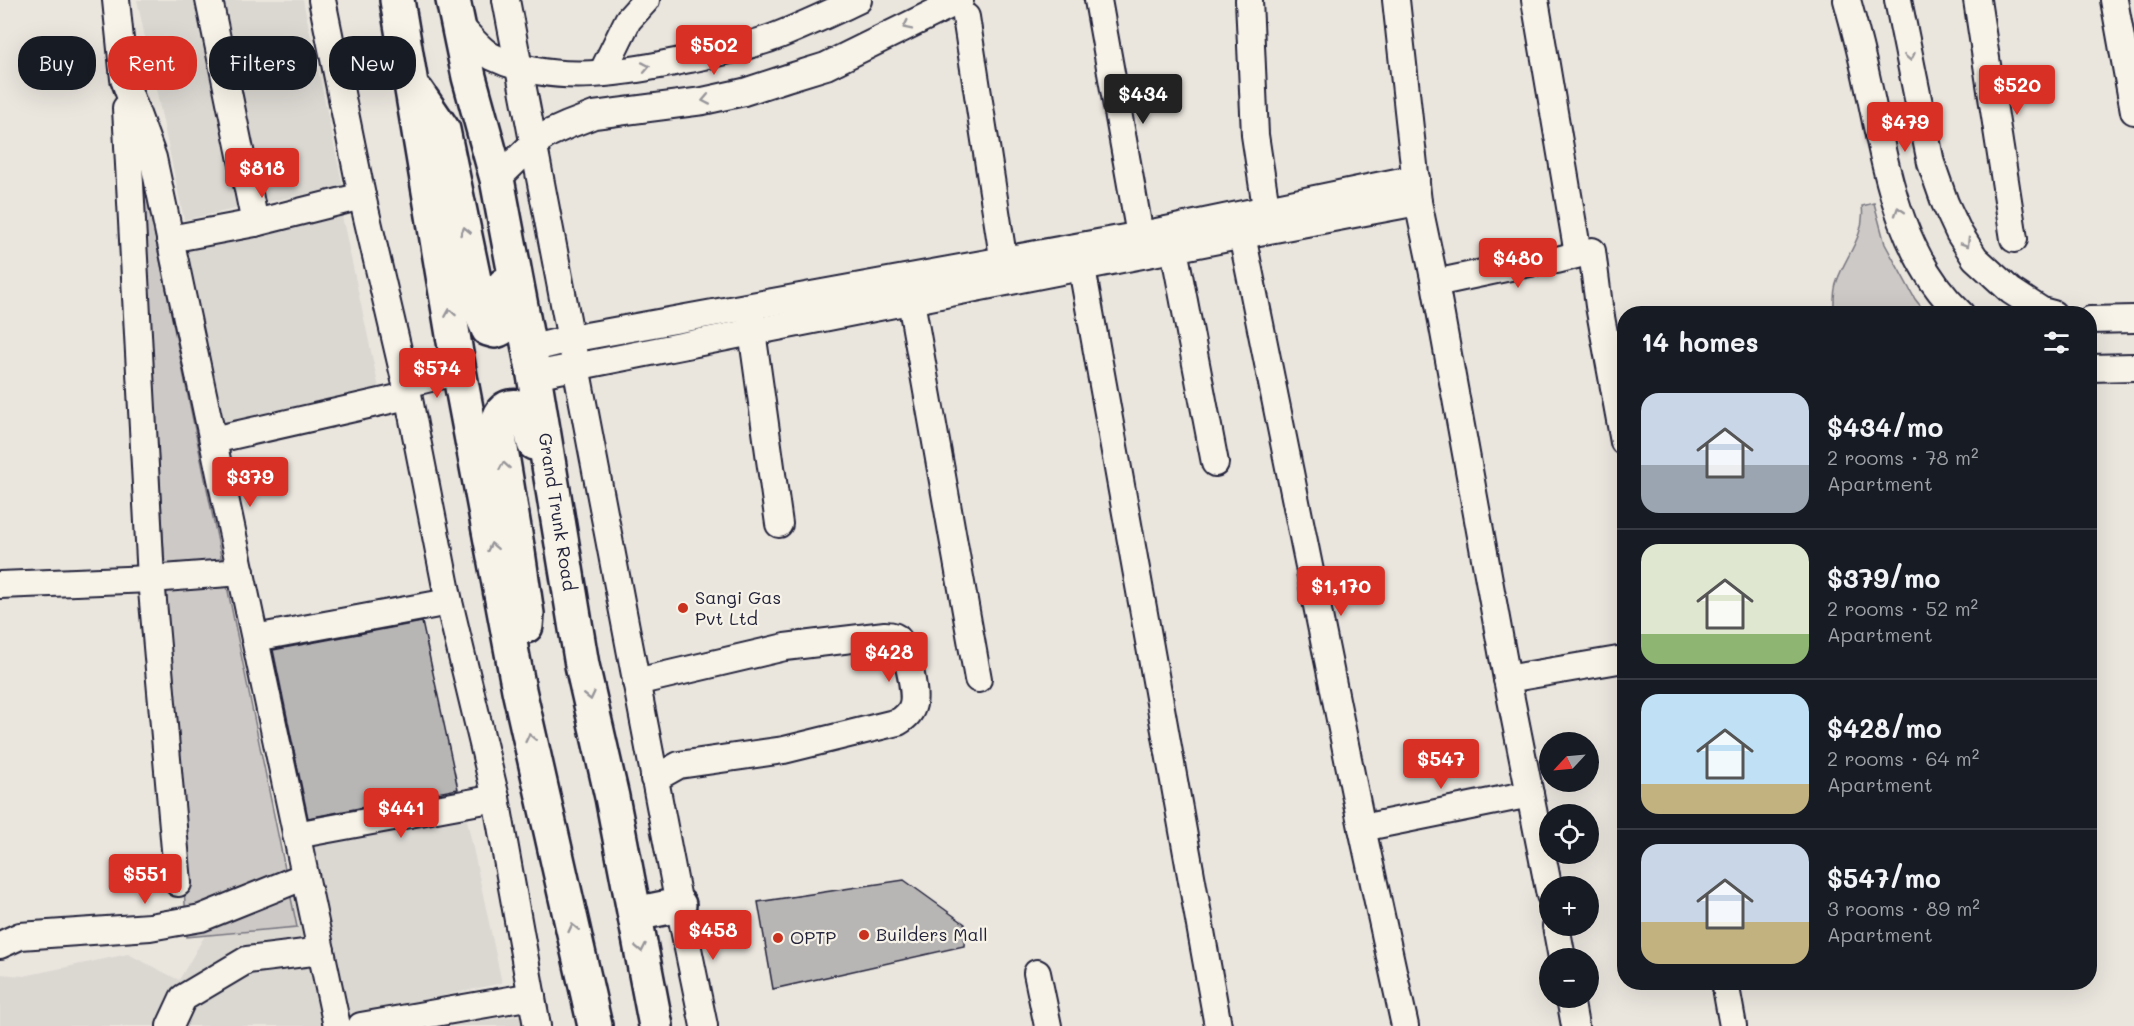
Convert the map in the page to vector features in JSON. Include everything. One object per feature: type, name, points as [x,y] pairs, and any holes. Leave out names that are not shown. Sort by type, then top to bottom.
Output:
[{"type":"highway","points":[[397,0],[403,36]]},
{"type":"highway","name":"Grand Trunk Road","points":[[455,12],[469,77],[497,179],[531,362],[582,665],[608,777],[656,1026]]},
{"type":"highway","points":[[415,90],[443,130],[482,312],[488,329],[495,331],[506,325],[509,317],[477,147],[469,77]]},
{"type":"highway","points":[[413,90],[459,371],[519,690],[596,1026]]},
{"type":"highway","points":[[519,690],[525,661],[527,614],[497,420],[504,408],[513,405],[520,407],[528,416],[558,597],[582,665]]},
{"type":"highway","points":[[634,914],[679,905]]},
{"type":"street","points":[[116,0],[120,36]]},
{"type":"street","points":[[209,0],[255,223]]},
{"type":"street","points":[[322,0],[449,602],[496,798],[537,1026]]},
{"type":"street","points":[[506,0],[654,779],[704,1026]]},
{"type":"street","points":[[594,115],[596,74],[628,20],[646,0]]},
{"type":"street","points":[[455,12],[491,56],[518,67],[552,72],[596,74],[700,57],[772,38],[858,0]]},
{"type":"street","points":[[1098,0],[1143,245]]},
{"type":"street","points":[[1250,0],[1255,135],[1268,219]]},
{"type":"street","points":[[1396,0],[1417,190],[1507,679],[1546,876]]},
{"type":"street","points":[[1535,0],[1578,254]]},
{"type":"street","points":[[1847,0],[1863,59],[1888,178],[1904,226],[1921,264],[1953,306]]},
{"type":"street","points":[[1898,0],[1931,163],[1945,203],[1975,258],[2011,291],[2034,306]]},
{"type":"street","points":[[1977,0],[2014,239]]},
{"type":"street","points":[[2114,0],[2134,111]]},
{"type":"street","points":[[497,179],[533,144],[550,133],[594,115],[704,101],[755,88],[826,66],[963,8],[1005,271]]},
{"type":"street","points":[[125,90],[151,579],[178,883]]},
{"type":"street","points":[[128,90],[153,158],[337,1026]]},
{"type":"street","points":[[531,362],[570,339],[749,307],[1005,271],[1417,190]]},
{"type":"street","points":[[171,239],[255,223],[362,196]]},
{"type":"street","points":[[531,362],[575,367],[753,333],[911,301],[1005,271],[1082,268],[1143,245],[1174,249],[1242,225]]},
{"type":"street","points":[[1242,225],[1362,828],[1405,1026]]},
{"type":"street","points":[[1174,249],[1215,463]]},
{"type":"street","points":[[1435,283],[1592,251],[1599,306],[1617,404]]},
{"type":"street","points":[[1082,268],[1218,1026]]},
{"type":"street","points":[[911,301],[978,679]]},
{"type":"street","points":[[749,307],[779,524]]},
{"type":"street","points":[[2097,320],[2134,319]]},
{"type":"street","points":[[2097,368],[2134,367]]},
{"type":"street","points":[[213,440],[406,390],[459,371]]},
{"type":"street","points":[[0,585],[151,579],[242,572]]},
{"type":"street","points":[[255,638],[449,602]]},
{"type":"street","points":[[636,682],[785,647],[885,635],[892,635],[898,639],[905,652],[910,673],[914,703],[908,716],[898,722],[784,750],[679,765],[654,779]]},
{"type":"street","points":[[1507,679],[1617,660]]},
{"type":"street","points":[[1362,828],[1530,794]]},
{"type":"street","points":[[296,836],[496,798]]},
{"type":"street","points":[[0,945],[21,936],[150,927],[201,918],[305,876]]},
{"type":"street","points":[[170,1026],[183,998],[248,960],[321,951]]},
{"type":"street","points":[[1038,973],[1048,1026]]},
{"type":"street","points":[[1726,990],[1733,1026]]},
{"type":"street","points":[[361,1026],[433,1020],[532,996]]},
{"type":"street","points":[[1572,1008],[1575,1026]]},
{"type":"shaded area","points":[[137,0],[303,0],[311,36],[209,36],[209,90],[317,90],[317,65],[343,186],[184,220],[156,90],[197,90],[197,36],[145,36]]},
{"type":"shaded area","points":[[141,167],[297,927],[187,937]]},
{"type":"shaded area","points":[[1874,203],[1885,244],[1920,306],[1834,306],[1836,285],[1861,226],[1862,206]]},
{"type":"shaded area","points":[[342,216],[380,393],[223,427],[184,250]]},
{"type":"shaded area","points":[[464,806],[502,983],[345,1017],[307,839]]},
{"type":"shaded area","points":[[284,868],[298,871],[330,1026],[0,1026],[0,974],[24,976],[128,954],[179,980],[211,925]]},
{"type":"shaded area","points":[[522,1015],[524,1026],[445,1026]]},
{"type":"building","points":[[422,622],[458,789],[308,818],[273,650]]},
{"type":"building","name":"Builders Mall","points":[[904,880],[965,924],[964,946],[773,989],[758,902]]},
{"type":"place","name":"Sangi Gas Pvt Ltd","points":[[683,608]]},
{"type":"place","name":"Builders Mall","points":[[864,935]]},
{"type":"place","name":"OPTP","points":[[778,938]]}]
